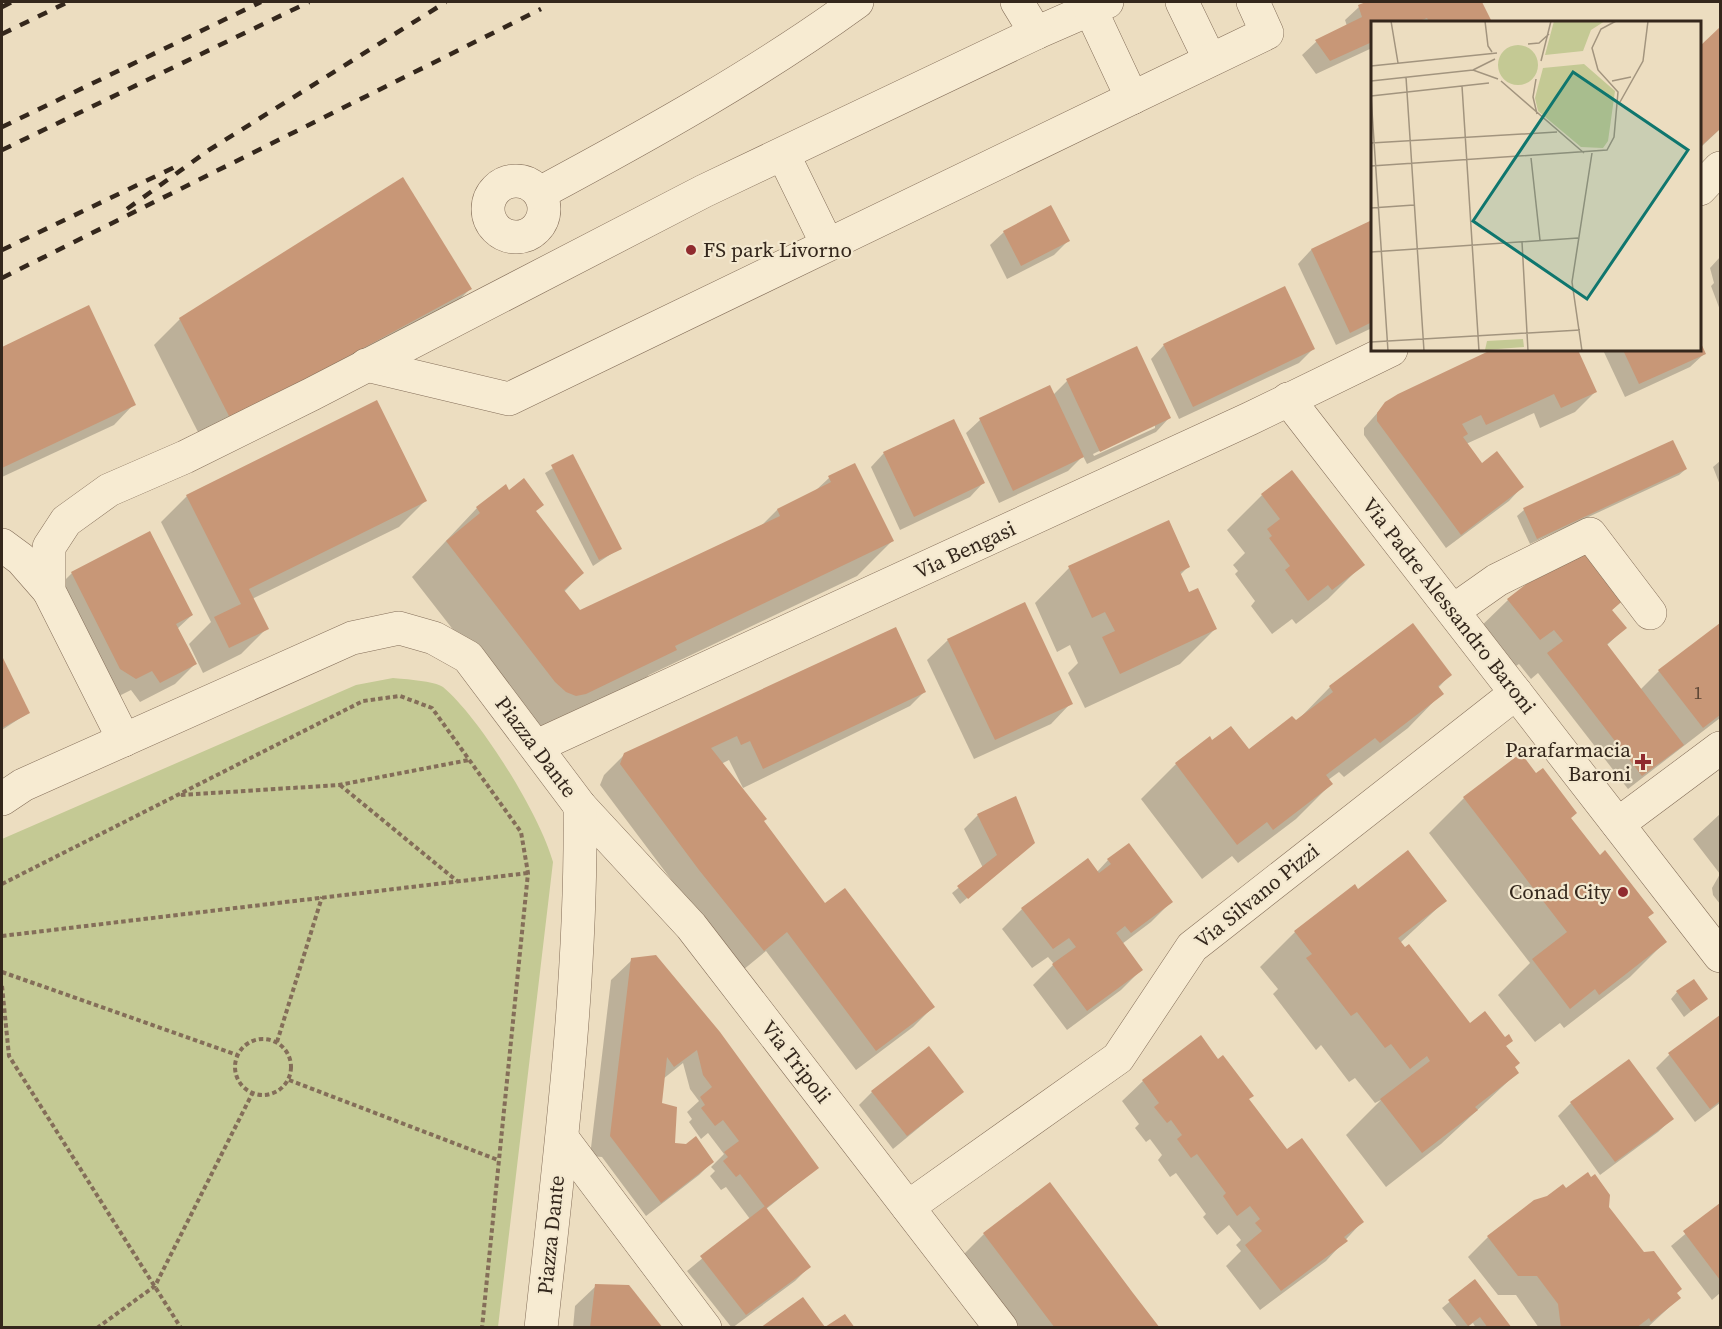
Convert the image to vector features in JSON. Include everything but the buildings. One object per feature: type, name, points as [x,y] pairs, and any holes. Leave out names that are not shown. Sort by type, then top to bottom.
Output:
[{"type":"street","points":[[540,193],[714,94],[816,32],[857,2]]},
{"type":"street","points":[[1017,2],[1036,33]]},
{"type":"street","points":[[1182,2],[1210,60]]},
{"type":"street","points":[[366,365],[509,399],[1267,33],[1252,2]]},
{"type":"street","points":[[49,591],[49,547],[66,521],[108,490],[185,457],[704,191],[784,156],[1095,4],[1132,98]]},
{"type":"street","points":[[784,156],[827,244]]},
{"type":"street","points":[[1701,188],[1720,168]]},
{"type":"street","name":"Via Bengasi","points":[[537,746],[1206,439],[1389,351]]},
{"type":"street","name":"Via Padre Alessandro Baroni","points":[[1288,399],[1720,956]]},
{"type":"street","points":[[1453,611],[1497,580],[1590,534],[1650,613]]},
{"type":"street","points":[[2,545],[21,559],[49,591],[124,740]]},
{"type":"street","name":"Piazza Dante","points":[[9,792],[352,638],[399,628],[434,638],[468,657],[580,806],[581,895],[561,1138],[541,1328]]},
{"type":"street","name":"Via Silvano Pizzi","points":[[908,1207],[1118,1058],[1192,947],[1516,693]]},
{"type":"street","points":[[1618,824],[1720,748]]},
{"type":"street","name":"Via Tripoli","points":[[580,806],[691,926],[1001,1328]]},
{"type":"street","points":[[561,1138],[705,1328]]},
{"type":"path","points":[[2,884],[363,701],[400,696],[432,708],[521,832],[528,873],[482,1328]]},
{"type":"path","points":[[177,795],[339,785],[469,760]]},
{"type":"path","points":[[339,785],[458,881]]},
{"type":"path","points":[[2,936],[528,873]]},
{"type":"path","points":[[277,1042],[322,897]]},
{"type":"path","points":[[2,972],[237,1055]]},
{"type":"path","points":[[2,986],[9,1056],[181,1328]]},
{"type":"path","points":[[262,1038],[277,1042],[287,1052],[292,1065],[289,1080],[280,1091],[267,1096],[252,1094],[240,1085],[234,1070],[237,1055],[247,1043],[262,1038]]},
{"type":"path","points":[[289,1080],[499,1161]]},
{"type":"path","points":[[97,1328],[155,1286],[252,1094]]},
{"type":"green space","points":[[393,678],[439,685],[458,701],[507,768],[536,819],[553,862],[498,1327],[2,1327],[2,839],[356,685]]},
{"type":"railway","points":[[2,7],[12,2]]},
{"type":"railway","points":[[2,34],[68,2]]},
{"type":"railway","points":[[2,127],[261,2]]},
{"type":"railway","points":[[2,150],[309,2]]},
{"type":"railway","points":[[127,209],[209,150],[446,2]]},
{"type":"railway","points":[[2,278],[541,9]]},
{"type":"railway","points":[[2,250],[177,166]]},
{"type":"place","name":"FS park Livorno","points":[[691,250]]},
{"type":"place","name":"Parafarmacia Baroni","points":[[1643,762]]},
{"type":"place","name":"Conad City","points":[[1623,892]]}]
